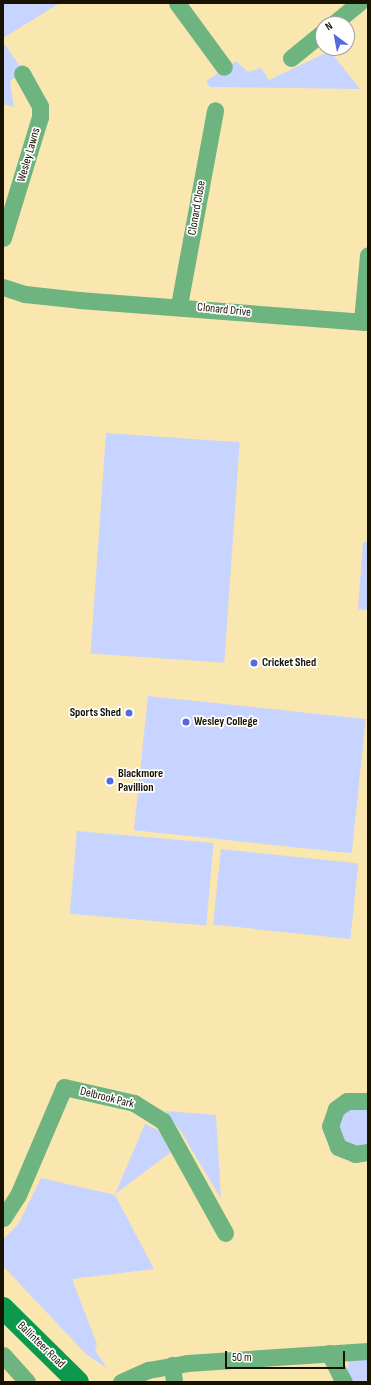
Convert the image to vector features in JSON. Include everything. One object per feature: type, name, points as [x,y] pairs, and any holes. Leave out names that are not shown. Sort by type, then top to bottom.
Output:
[{"type":"main road","name":"Ballinteer Road","points":[[3,1308],[78,1382]]},
{"type":"street","points":[[177,3],[224,67]]},
{"type":"street","points":[[343,16],[359,3]]},
{"type":"street","points":[[291,58],[315,38]]},
{"type":"street","name":"Wesley Lawns","points":[[3,238],[40,117],[40,106],[22,74]]},
{"type":"street","name":"Clonard Close","points":[[179,305],[215,110]]},
{"type":"street","points":[[365,322],[368,255]]},
{"type":"street","name":"Clonard Drive","points":[[3,287],[24,294],[79,300],[179,305],[365,322]]},
{"type":"street","name":"Delbrook Park","points":[[3,1218],[21,1188],[64,1087],[134,1103],[163,1121],[225,1233]]},
{"type":"street","points":[[368,1102],[347,1101],[336,1109],[330,1126],[338,1147],[356,1154],[368,1152]]},
{"type":"street","points":[[121,1382],[148,1370],[172,1365],[368,1351]]},
{"type":"street","points":[[329,1353],[344,1382]]},
{"type":"street","points":[[3,1355],[27,1382]]},
{"type":"street","points":[[172,1365],[174,1382]]},
{"type":"shaded area","points":[[3,3],[60,3],[3,38]]},
{"type":"shaded area","points":[[3,42],[24,72],[10,81],[14,107],[3,104]]},
{"type":"shaded area","points":[[319,56],[334,56],[360,89],[210,87],[206,81],[236,61],[248,72],[261,68],[269,80]]},
{"type":"shaded area","points":[[106,433],[240,442],[224,663],[91,653]]},
{"type":"shaded area","points":[[363,542],[368,542],[368,610],[358,609]]},
{"type":"shaded area","points":[[148,696],[366,719],[352,853],[134,830]]},
{"type":"shaded area","points":[[77,831],[213,843],[206,926],[70,914]]},
{"type":"shaded area","points":[[221,849],[358,863],[350,939],[213,925]]},
{"type":"shaded area","points":[[368,1106],[368,1146],[345,1145],[335,1121],[343,1109]]},
{"type":"shaded area","points":[[165,1111],[216,1115],[221,1199],[182,1133]]},
{"type":"shaded area","points":[[145,1124],[158,1130],[171,1152],[115,1194]]},
{"type":"shaded area","points":[[41,1178],[115,1195],[154,1269],[72,1279],[97,1344],[95,1350],[107,1368],[87,1355],[3,1266],[3,1240],[19,1223]]},
{"type":"shaded area","points":[[354,1357],[368,1357],[368,1382],[353,1382],[348,1373],[348,1363]]},
{"type":"place","name":"Cricket Shed","points":[[254,663]]},
{"type":"place","name":"Sports Shed","points":[[129,713]]},
{"type":"place","name":"Wesley College","points":[[186,722]]},
{"type":"place","name":"Blackmore Pavillion","points":[[110,781]]}]
